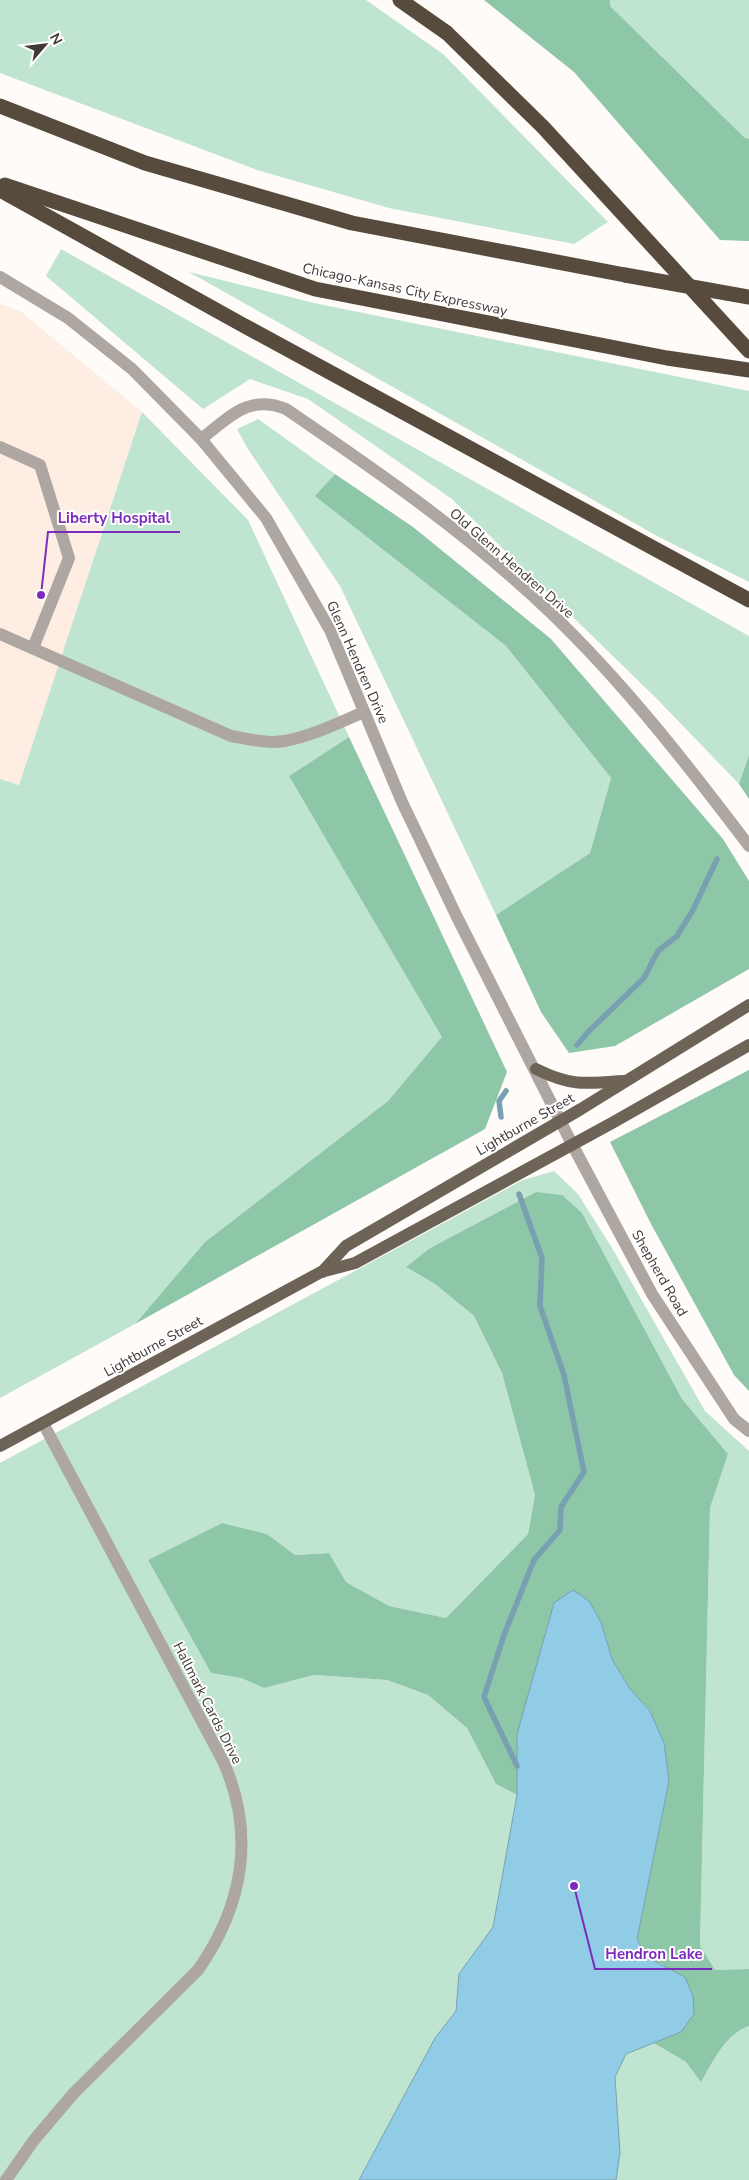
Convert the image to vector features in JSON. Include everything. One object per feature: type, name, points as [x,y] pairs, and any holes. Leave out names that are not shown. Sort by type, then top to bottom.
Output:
[{"type":"highway","points":[[400,0],[447,33],[543,127],[749,351]]},
{"type":"highway","points":[[0,106],[145,163],[352,223],[749,297]]},
{"type":"highway","name":"Chicago-Kansas City Expressway","points":[[0,183],[315,289],[667,358],[749,370]]},
{"type":"highway","points":[[0,190],[241,324],[749,600]]},
{"type":"main road","name":"Lightburne Street","points":[[321,1272],[346,1246],[560,1121],[749,1005]]},
{"type":"main road","name":"Lightburne Street","points":[[0,1446],[321,1272],[355,1263],[749,1045]]},
{"type":"main road","points":[[536,1070],[559,1081],[587,1084],[625,1081]]},
{"type":"street","name":"Glenn Hendren Drive","points":[[0,277],[68,318],[132,369],[202,439],[266,518],[330,630],[402,802],[457,917],[536,1070],[560,1121]]},
{"type":"street","name":"Old Glenn Hendren Drive","points":[[202,439],[237,412],[252,404],[272,403],[286,409],[381,474],[467,541],[549,612],[615,679],[673,747],[749,846]]},
{"type":"street","points":[[0,447],[40,465],[69,558],[33,648]]},
{"type":"street","points":[[0,634],[231,736],[266,742],[284,742],[318,731],[364,712]]},
{"type":"street","name":"Shepherd Road","points":[[560,1121],[652,1294],[734,1419],[749,1431]]},
{"type":"street","name":"Hallmark Cards Drive","points":[[6,2180],[34,2140],[73,2094],[198,1970],[214,1947],[226,1922],[235,1896],[242,1842],[236,1800],[223,1762],[44,1423]]},
{"type":"shaded area","points":[[0,304],[20,311],[142,412],[19,785],[0,779]]},
{"type":"green space","points":[[0,0],[366,0],[443,54],[608,222],[574,244],[389,208],[257,170],[0,73]]},
{"type":"green space","points":[[484,0],[610,0],[610,6],[745,138],[749,139],[749,241],[720,240],[574,72]]},
{"type":"green space","points":[[610,0],[749,0],[749,139],[745,138],[610,6]]},
{"type":"green space","points":[[61,249],[749,636],[749,755],[739,784],[658,700],[452,499],[308,399],[250,379],[203,409],[46,276]]},
{"type":"green space","points":[[189,272],[314,303],[749,391],[749,582],[659,537]]},
{"type":"green space","points":[[142,412],[248,520],[349,737],[289,776],[443,1037],[388,1101],[205,1242],[135,1324],[0,1398],[0,779],[19,785]]},
{"type":"green space","points":[[258,419],[335,474],[316,496],[506,646],[611,778],[590,853],[496,915],[340,586],[248,449],[237,429]]},
{"type":"green space","points":[[335,474],[413,527],[551,639],[723,839],[749,881],[749,969],[615,1046],[569,1053],[541,1012],[496,915],[590,853],[611,778],[506,646],[315,496]]},
{"type":"green space","points":[[349,737],[507,1072],[485,1129],[135,1324],[205,1242],[388,1101],[442,1037],[289,776]]},
{"type":"green space","points":[[749,755],[749,799],[739,784]]},
{"type":"green space","points":[[749,1070],[749,1391],[734,1375],[651,1224],[610,1142]]},
{"type":"green space","points":[[554,1171],[578,1194],[612,1248],[705,1411],[749,1451],[749,1969],[715,1970],[700,1947],[710,1508],[728,1454],[682,1399],[582,1213],[536,1192],[430,1248],[406,1267],[435,1284],[474,1316],[502,1373],[535,1495],[528,1534],[446,1618],[389,1606],[346,1582],[329,1553],[295,1555],[267,1534],[222,1523],[148,1560],[211,1673],[241,1678],[264,1688],[314,1675],[387,1680],[428,1695],[467,1728],[496,1784],[517,1795],[493,1927],[459,1974],[456,2011],[435,2038],[359,2180],[0,2180],[0,1463],[523,1180]]},
{"type":"green space","points":[[536,1192],[562,1195],[582,1213],[682,1399],[728,1454],[710,1508],[700,1946],[715,1970],[749,1969],[749,2026],[726,2042],[701,2082],[686,2062],[652,2042],[681,2032],[663,1965],[646,1957],[637,1939],[669,1781],[650,1711],[630,1689],[612,1659],[601,1622],[517,1734],[517,1795],[496,1784],[467,1728],[428,1695],[387,1680],[314,1675],[264,1688],[241,1678],[211,1673],[148,1560],[222,1523],[267,1534],[295,1555],[329,1553],[346,1582],[389,1606],[446,1618],[528,1534],[535,1495],[502,1373],[474,1316],[435,1284],[406,1267],[430,1248]]},
{"type":"green space","points":[[749,2026],[749,2180],[616,2180],[620,2153],[615,2077],[626,2054],[652,2042],[686,2062],[701,2081],[715,2057],[727,2042]]},
{"type":"water","points":[[573,1590],[589,1601],[601,1622],[612,1659],[630,1689],[650,1711],[664,1743],[669,1781],[637,1939],[646,1957],[685,1977],[693,1996],[694,2014],[681,2032],[626,2054],[615,2077],[620,2153],[616,2180],[359,2180],[435,2038],[456,2011],[459,1974],[493,1927],[517,1795],[517,1734],[554,1603]]},
{"type":"waterway","points":[[577,1045],[644,978],[658,951],[677,936],[693,910],[717,859]]},
{"type":"waterway","points":[[501,1117],[499,1101],[506,1091]]},
{"type":"waterway","points":[[517,1766],[484,1697],[504,1635],[534,1560],[560,1530],[561,1507],[584,1472],[564,1375],[540,1306],[542,1258],[519,1194]]},
{"type":"place","name":"Liberty Hospital","points":[[41,595]]},
{"type":"place","name":"Hendron Lake","points":[[574,1886]]}]
